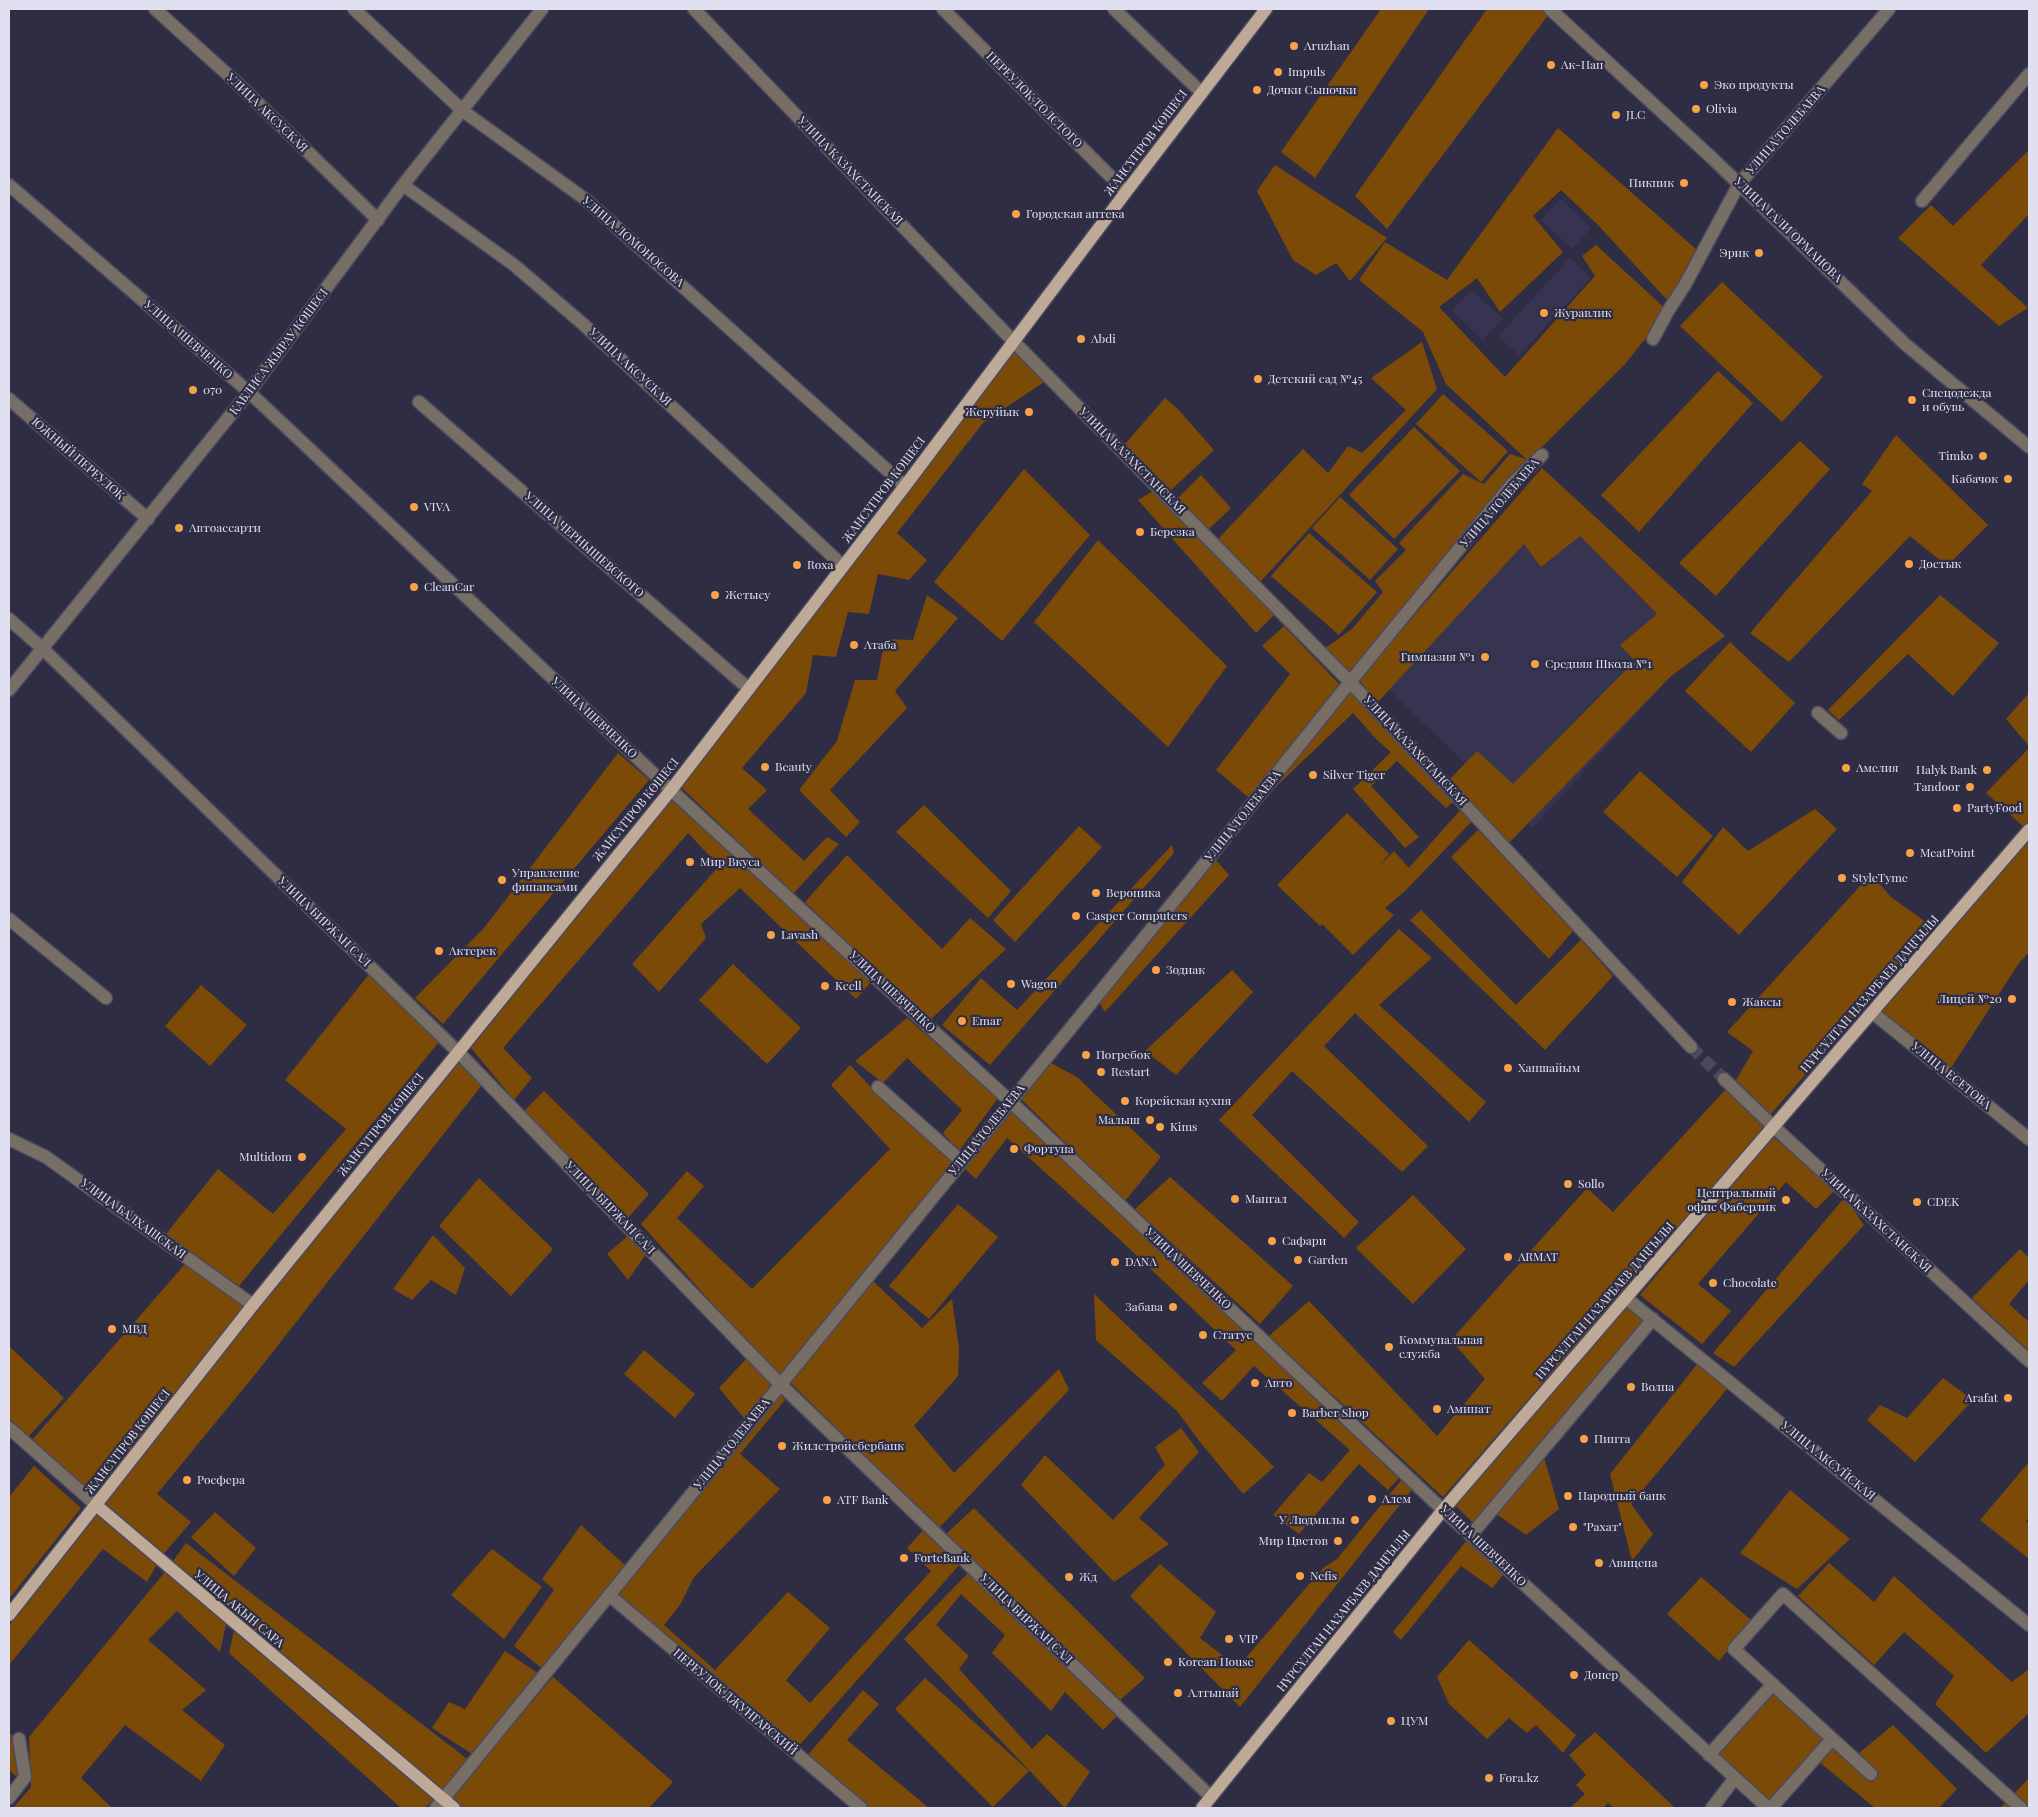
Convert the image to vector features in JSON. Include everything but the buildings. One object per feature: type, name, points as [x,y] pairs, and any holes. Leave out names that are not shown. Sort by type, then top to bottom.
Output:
[{"type":"main road","name":"ЖАНСҮГІРОВ КӨШЕСІ","points":[[9,1615],[253,1305],[671,790],[905,486],[1266,9]]},
{"type":"main road","name":"НҰРСҰЛТАН НАЗАРБАЕВ ДАҢҒЫЛЫ","points":[[1202,1808],[1443,1510],[2029,830]]},
{"type":"main road","name":"УЛИЦА АКЫН САРА","points":[[96,1505],[440,1804],[454,1808]]},
{"type":"street","name":"УЛИЦА АКСУСКАЯ","points":[[154,9],[236,82],[378,220]]},
{"type":"street","name":"УЛИЦА ЛОМОНОСОВА","points":[[354,9],[463,111],[585,199],[905,486]]},
{"type":"street","name":"ҚАБЛИСА ЖЫРАУ КӨШЕСІ","points":[[9,690],[249,392],[403,186],[542,9]]},
{"type":"street","name":"УЛИЦА КАЗАХСТАНСКАЯ","points":[[694,9],[1014,342],[1350,682],[1691,1047]]},
{"type":"street","name":"ПЕРЕУЛОК ТОЛСТОГО","points":[[943,9],[1126,192]]},
{"type":"street","points":[[1114,9],[1202,93]]},
{"type":"street","name":"УЛИЦА ГАЛИ ОРМАНОВА","points":[[1550,9],[1740,184],[1905,344],[2029,447]]},
{"type":"street","name":"УЛИЦА ТОЛЕБАЕВА","points":[[1653,339],[1740,184],[1889,9]]},
{"type":"street","points":[[1922,201],[2029,74]]},
{"type":"street","name":"УЛИЦА ШЕВЧЕНКО","points":[[9,185],[249,392],[671,790],[1010,1101],[1443,1510],[1709,1755],[1770,1808]]},
{"type":"street","name":"УЛИЦА АКСУСКАЯ","points":[[403,186],[514,265],[583,324],[843,566]]},
{"type":"street","name":"ЮЖНЫЙ ПЕРЕУЛОК","points":[[9,399],[148,519]]},
{"type":"street","name":"УЛИЦА ЧЕРНЫШЕВСКОГО","points":[[419,402],[748,688]]},
{"type":"street","name":"УЛИЦА ТОЛЕБАЕВА","points":[[440,1804],[1350,682],[1512,484],[1542,455]]},
{"type":"street","name":"УЛИЦА БИРЖАН САЛ","points":[[9,619],[42,648],[458,1052],[780,1384],[1211,1797]]},
{"type":"street","points":[[1818,713],[1841,733]]},
{"type":"street","points":[[9,919],[106,998]]},
{"type":"street","name":"УЛИЦА ЕСЕТОВА","points":[[1872,1013],[2029,1139]]},
{"type":"street","name":"УЛИЦА КАЗАХСТАНСКАЯ","points":[[1724,1079],[2029,1360]]},
{"type":"street","points":[[878,1087],[961,1161]]},
{"type":"street","name":"УЛИЦА БАЛХАШСКАЯ","points":[[9,1139],[46,1157],[253,1305]]},
{"type":"street","name":"УЛИЦА АКСУЙСКАЯ","points":[[1626,1298],[2029,1625]]},
{"type":"street","points":[[1471,1536],[1653,1319]]},
{"type":"street","name":"УЛИЦА АКЫН САРА","points":[[9,1428],[96,1505]]},
{"type":"street","points":[[1871,1774],[1734,1649],[1783,1594],[2022,1808]]},
{"type":"street","name":"ПЕРЕУЛОК ДЖУНГАРСКИЙ","points":[[609,1595],[861,1808]]},
{"type":"street","points":[[1709,1755],[1773,1684]]},
{"type":"street","points":[[9,1798],[25,1777],[19,1739]]},
{"type":"street","points":[[1770,1808],[1832,1739]]},
{"type":"street","points":[[1712,1808],[1735,1778]]},
{"type":"shaded area","points":[[1381,9],[1429,9],[1315,178],[1281,152]]},
{"type":"shaded area","points":[[1487,9],[1543,9],[1549,14],[1387,229],[1355,196]]},
{"type":"shaded area","points":[[1558,128],[1697,250],[1668,301],[1598,225],[1561,190],[1533,216],[1563,252],[1500,312],[1477,278],[1439,307],[1505,377],[1595,276],[1582,256],[1596,245],[1668,311],[1625,364],[1509,480],[1348,674],[1324,649],[1352,629],[1383,592],[1375,581],[1406,550],[1399,543],[1463,474],[1484,484],[1510,454],[1526,459],[1446,384],[1423,332],[1359,280],[1385,242],[1447,280]]},
{"type":"shaded area","points":[[2029,150],[2029,214],[1981,265],[2028,308],[1999,326],[1898,238],[1931,205],[1953,226]]},
{"type":"shaded area","points":[[1275,165],[1387,238],[1350,281],[1336,263],[1316,275],[1293,260],[1257,191]]},
{"type":"shaded area","points":[[1561,199],[1591,228],[1572,249],[1541,220]]},
{"type":"shaded area","points":[[1570,258],[1591,278],[1519,355],[1498,336]]},
{"type":"shaded area","points":[[1722,282],[1823,377],[1782,422],[1680,326]]},
{"type":"shaded area","points":[[1472,290],[1503,319],[1483,340],[1452,310]]},
{"type":"shaded area","points":[[1422,342],[1437,389],[1261,581],[1218,539],[1303,449],[1328,473],[1348,446],[1362,453],[1406,410],[1371,378]]},
{"type":"shaded area","points":[[1015,350],[1044,382],[983,423],[897,533],[927,560],[909,580],[878,574],[869,614],[848,612],[836,657],[813,655],[806,693],[742,768],[767,790],[748,809],[804,861],[827,837],[839,844],[793,894],[680,786]]},
{"type":"shaded area","points":[[1718,371],[1753,403],[1639,532],[1601,495]]},
{"type":"shaded area","points":[[1443,394],[1508,451],[1481,482],[1416,424]]},
{"type":"shaded area","points":[[1165,398],[1177,408],[1214,450],[1169,492],[1125,444]]},
{"type":"shaded area","points":[[1414,427],[1460,471],[1394,539],[1349,495]]},
{"type":"shaded area","points":[[1896,435],[1988,525],[1947,566],[1910,536],[1789,662],[1750,633],[1872,491],[1862,484]]},
{"type":"shaded area","points":[[1800,441],[1830,469],[1716,596],[1679,563]]},
{"type":"shaded area","points":[[1542,468],[1725,636],[1670,677],[1508,844],[1450,779],[1477,751],[1513,784],[1635,661],[1620,645],[1657,614],[1580,536],[1541,567],[1524,544],[1376,704],[1359,679]]},
{"type":"shaded area","points":[[1024,469],[1090,535],[1002,641],[934,582]]},
{"type":"shaded area","points":[[1201,475],[1231,508],[1207,531],[1178,498]]},
{"type":"shaded area","name":"Средняя Школа №1","points":[[1531,488],[1694,651],[1532,828],[1377,678]]},
{"type":"shaded area","points":[[1153,491],[1276,613],[1256,633],[1138,500]]},
{"type":"shaded area","points":[[1340,497],[1398,549],[1370,580],[1312,528]]},
{"type":"shaded area","points":[[1309,533],[1377,592],[1339,635],[1271,576]]},
{"type":"shaded area","points":[[1098,540],[1227,666],[1168,747],[1034,622]]},
{"type":"shaded area","points":[[927,595],[958,618],[895,691],[907,708],[830,790],[860,822],[846,837],[799,790],[837,741],[855,680],[877,680],[885,639],[913,640]]},
{"type":"shaded area","points":[[1940,595],[1999,643],[1953,696],[1908,654],[1839,720],[1828,710]]},
{"type":"shaded area","points":[[1284,626],[1339,684],[1249,798],[1216,770],[1290,674],[1262,646]]},
{"type":"shaded area","points":[[1730,642],[1795,703],[1751,752],[1685,691]]},
{"type":"shaded area","points":[[1351,691],[1453,802],[1446,808],[1397,761],[1371,786],[1419,837],[1405,848],[1353,789],[1391,752],[1377,740],[1353,713],[1263,799]]},
{"type":"shaded area","points":[[2029,693],[2029,746],[2006,719]]},
{"type":"shaded area","points":[[2029,748],[2029,820],[2024,827],[1986,793]]},
{"type":"shaded area","points":[[618,753],[649,780],[443,1024],[415,998],[484,928]]},
{"type":"shaded area","points":[[1640,771],[1713,836],[1677,877],[1603,812]]},
{"type":"shaded area","points":[[672,799],[871,982],[856,999],[740,888],[701,924],[706,938],[659,992],[632,964],[719,866],[688,833],[503,1048],[532,1078],[514,1100],[471,1048]]},
{"type":"shaded area","points":[[924,805],[1011,891],[988,918],[896,832]]},
{"type":"shaded area","points":[[1461,809],[1476,817],[1405,891],[1385,908],[1394,915],[1353,955],[1322,924],[1320,926],[1277,885],[1347,813],[1389,854],[1379,866],[1394,851],[1409,868]]},
{"type":"shaded area","points":[[1815,809],[1837,829],[1739,935],[1682,882],[1723,827],[1748,851]]},
{"type":"shaded area","points":[[1079,826],[1102,847],[1015,942],[993,920]]},
{"type":"shaded area","points":[[1478,830],[1573,931],[1549,959],[1451,857]]},
{"type":"shaded area","points":[[2029,839],[2029,952],[2019,963],[1951,1068],[1880,1012]]},
{"type":"shaded area","points":[[1172,845],[1174,853],[990,1065],[942,1025],[981,978],[1017,1010]]},
{"type":"shaded area","points":[[847,855],[942,949],[970,918],[1006,949],[929,1021],[805,902]]},
{"type":"shaded area","points":[[1215,859],[1229,875],[1105,1012],[1099,1002]]},
{"type":"shaded area","points":[[1871,874],[1891,897],[1934,928],[1770,1115],[1736,1080],[1753,1051],[1727,1032]]},
{"type":"shaded area","points":[[1421,910],[1516,1005],[1581,940],[1613,976],[1545,1050],[1410,920]]},
{"type":"shaded area","points":[[1399,929],[1432,958],[1379,1005],[1486,1102],[1469,1122],[1355,1013],[1324,1046],[1428,1146],[1402,1172],[1292,1071],[1252,1115],[1359,1222],[1344,1238],[1219,1120]]},
{"type":"shaded area","points":[[733,964],[801,1028],[767,1064],[699,1000]]},
{"type":"shaded area","points":[[1232,970],[1253,992],[1176,1075],[1145,1051]]},
{"type":"shaded area","points":[[370,973],[443,1037],[239,1286],[166,1234],[218,1169],[273,1214],[346,1129],[285,1080]]},
{"type":"shaded area","points":[[201,985],[247,1025],[210,1066],[165,1026]]},
{"type":"shaded area","points":[[907,1018],[998,1098],[959,1151],[943,1133],[962,1110],[907,1058],[883,1083],[855,1061]]},
{"type":"shaded area","points":[[457,1060],[482,1085],[257,1372],[157,1494],[191,1522],[162,1556],[102,1506]]},
{"type":"shaded area","points":[[1051,1063],[1077,1077],[1161,1157],[1125,1201],[1021,1099]]},
{"type":"shaded area","points":[[850,1065],[888,1105],[953,1162],[778,1377],[641,1224],[687,1171],[704,1186],[677,1218],[752,1289],[890,1149],[831,1085]]},
{"type":"shaded area","points":[[1726,1089],[1765,1128],[1443,1497],[1269,1336],[1309,1301],[1437,1436],[1485,1379],[1451,1340],[1587,1188],[1613,1212]]},
{"type":"shaded area","points":[[544,1091],[649,1194],[627,1219],[524,1111]]},
{"type":"shaded area","points":[[1012,1109],[1399,1478],[1388,1490],[1359,1464],[1299,1534],[1273,1515],[1309,1473],[1322,1482],[1350,1450],[1254,1366],[1222,1401],[1202,1383],[1236,1350],[1118,1238],[1007,1138],[976,1179],[963,1167]]},
{"type":"shaded area","points":[[1773,1137],[1835,1190],[1816,1209],[1786,1182],[1698,1284],[1731,1311],[1702,1344],[1640,1295]]},
{"type":"shaded area","points":[[1170,1177],[1293,1286],[1260,1324],[1135,1209]]},
{"type":"shaded area","points":[[479,1178],[553,1249],[511,1296],[439,1226]]},
{"type":"shaded area","points":[[1413,1195],[1466,1249],[1413,1304],[1356,1248]]},
{"type":"shaded area","points":[[1845,1197],[1864,1225],[1734,1367],[1713,1353]]},
{"type":"shaded area","points":[[958,1204],[998,1237],[929,1319],[889,1286]]},
{"type":"shaded area","points":[[630,1234],[646,1254],[628,1280],[607,1254]]},
{"type":"shaded area","points":[[433,1235],[465,1268],[456,1295],[431,1280],[412,1300],[393,1289]]},
{"type":"shaded area","points":[[2020,1249],[2029,1258],[2029,1280],[2009,1304],[2029,1322],[2029,1351],[1972,1298]]},
{"type":"shaded area","points":[[185,1264],[245,1307],[94,1497],[32,1440]]},
{"type":"shaded area","points":[[868,1276],[922,1328],[952,1299],[959,1348],[958,1376],[914,1426],[954,1473],[1059,1369],[1069,1390],[938,1529],[789,1381]]},
{"type":"shaded area","points":[[1094,1294],[1274,1467],[1243,1494],[1177,1411],[1096,1340]]},
{"type":"shaded area","points":[[1625,1304],[1646,1321],[1474,1524],[1455,1505]]},
{"type":"shaded area","points":[[9,1346],[64,1398],[28,1437],[9,1419]]},
{"type":"shaded area","points":[[644,1350],[695,1394],[675,1418],[624,1374]]},
{"type":"shaded area","points":[[747,1358],[773,1387],[744,1418],[719,1388]]},
{"type":"shaded area","points":[[1698,1363],[1728,1388],[1631,1504],[1653,1534],[1632,1561],[1610,1474]]},
{"type":"shaded area","points":[[1943,1378],[1973,1400],[1915,1462],[1867,1420],[1880,1405],[1907,1418]]},
{"type":"shaded area","points":[[778,1391],[785,1400],[740,1454],[780,1489],[694,1577],[680,1605],[664,1625],[715,1670],[788,1592],[830,1628],[786,1680],[810,1703],[931,1571],[907,1548],[925,1528],[961,1563],[796,1749],[613,1596]]},
{"type":"shaded area","points":[[1181,1428],[1199,1452],[1139,1518],[1169,1544],[1114,1582],[1021,1485],[1045,1455],[1113,1520],[1165,1465],[1155,1447]]},
{"type":"shaded area","points":[[1544,1457],[1559,1509],[1526,1535],[1495,1513]]},
{"type":"shaded area","points":[[2029,1462],[2029,1517],[2026,1521],[2029,1524],[2029,1559],[1980,1520]]},
{"type":"shaded area","points":[[34,1466],[81,1508],[9,1599],[9,1497]]},
{"type":"shaded area","points":[[1403,1478],[1414,1487],[1240,1707],[1130,1596],[1160,1564],[1216,1612],[1200,1638],[1238,1667],[1323,1568],[1337,1559]]},
{"type":"shaded area","points":[[1790,1490],[1850,1539],[1797,1589],[1740,1553]]},
{"type":"shaded area","points":[[974,1508],[1145,1678],[1120,1700],[946,1534]]},
{"type":"shaded area","points":[[215,1512],[256,1548],[234,1576],[191,1537]]},
{"type":"shaded area","points":[[98,1514],[157,1564],[147,1582],[103,1549],[9,1665],[9,1626]]},
{"type":"shaded area","points":[[581,1525],[626,1566],[544,1670],[514,1646],[554,1590],[542,1579]]},
{"type":"shaded area","points":[[1467,1540],[1503,1575],[1492,1588],[1461,1566],[1401,1640],[1393,1632]]},
{"type":"shaded area","points":[[186,1543],[470,1761],[445,1792],[171,1564]]},
{"type":"shaded area","points":[[492,1549],[542,1587],[504,1639],[451,1595]]},
{"type":"shaded area","points":[[1829,1563],[1874,1602],[1894,1576],[2012,1682],[2029,1669],[2029,1713],[1986,1753],[1935,1704],[1954,1676],[1904,1632],[1874,1665],[1798,1596]]},
{"type":"shaded area","points":[[165,1572],[226,1624],[220,1652],[177,1611],[148,1640],[206,1690],[182,1710],[225,1745],[201,1781],[125,1725],[81,1778],[112,1808],[13,1808],[31,1787],[29,1737]]},
{"type":"shaded area","points":[[968,1573],[1119,1714],[1103,1730],[1065,1692],[1051,1711],[992,1653],[1005,1635],[961,1594],[936,1625],[969,1656],[959,1669],[1032,1749],[1047,1734],[1090,1772],[1065,1808],[904,1639]]},
{"type":"shaded area","points":[[1701,1577],[1752,1621],[1719,1661],[1667,1614]]},
{"type":"shaded area","points":[[234,1631],[434,1799],[425,1808],[401,1808],[229,1653]]},
{"type":"shaded area","points":[[1469,1640],[1576,1735],[1563,1753],[1536,1725],[1527,1733],[1509,1718],[1487,1739],[1449,1704],[1437,1677]]},
{"type":"shaded area","points":[[505,1651],[539,1674],[475,1756],[432,1728],[449,1702],[465,1709]]},
{"type":"shaded area","points":[[553,1677],[673,1782],[649,1808],[462,1808],[450,1799]]},
{"type":"shaded area","points":[[925,1678],[1029,1771],[993,1807],[895,1709]]},
{"type":"shaded area","points":[[1772,1689],[1827,1740],[1770,1804],[1713,1753]]},
{"type":"shaded area","points":[[863,1690],[879,1704],[847,1740],[929,1808],[870,1808],[808,1755]]},
{"type":"shaded area","points":[[1893,1725],[1957,1789],[1939,1808],[1875,1808],[1818,1761],[1831,1747],[1872,1782],[1879,1774],[1858,1754]]},
{"type":"shaded area","points":[[1595,1732],[1675,1808],[1614,1808],[1608,1803],[1603,1808],[1570,1808],[1585,1794],[1576,1785],[1586,1775],[1569,1755]]},
{"type":"shaded area","points":[[9,1733],[19,1739],[17,1777],[9,1770]]},
{"type":"shaded area","points":[[2029,1778],[2029,1808],[2000,1808]]},
{"type":"tunnel","points":[[1691,1047],[1724,1079]]},
{"type":"place","name":"Aruzhan","points":[[1294,46]]},
{"type":"place","name":"Ак-Нан","points":[[1551,65]]},
{"type":"place","name":"Impuls","points":[[1278,72]]},
{"type":"place","name":"Эко продукты","points":[[1704,85]]},
{"type":"place","name":"Дочки Сыночки","points":[[1257,90]]},
{"type":"place","name":"Olivia","points":[[1696,109]]},
{"type":"place","name":"JLC","points":[[1616,115]]},
{"type":"place","name":"Пикник","points":[[1684,183]]},
{"type":"place","name":"Городская аптека","points":[[1016,214]]},
{"type":"place","name":"Эрик","points":[[1759,253]]},
{"type":"place","name":"Журавлик","points":[[1544,313]]},
{"type":"place","name":"Abdi","points":[[1081,339]]},
{"type":"place","name":"Детский сад №45","points":[[1258,379]]},
{"type":"place","name":"070","points":[[193,390]]},
{"type":"place","name":"Спецодежда и обувь","points":[[1912,400]]},
{"type":"place","name":"Жеруйык","points":[[1029,412]]},
{"type":"place","name":"Timko","points":[[1983,456]]},
{"type":"place","name":"Кабачок","points":[[2008,479]]},
{"type":"place","name":"VIVA","points":[[414,507]]},
{"type":"place","name":"Автоассарти","points":[[179,528]]},
{"type":"place","name":"Березка","points":[[1140,532]]},
{"type":"place","name":"Достык","points":[[1909,564]]},
{"type":"place","name":"Roxa","points":[[797,565]]},
{"type":"place","name":"CleanCar","points":[[414,587]]},
{"type":"place","name":"Жетысу","points":[[715,595]]},
{"type":"place","name":"Атаба","points":[[854,645]]},
{"type":"place","name":"Гимназия №1","points":[[1485,657]]},
{"type":"place","name":"Средняя Школа №1","points":[[1535,664]]},
{"type":"place","name":"Beauty","points":[[765,767]]},
{"type":"place","name":"Амелия","points":[[1846,768]]},
{"type":"place","name":"Halyk Bank","points":[[1987,770]]},
{"type":"place","name":"Silver Tiger","points":[[1313,775]]},
{"type":"place","name":"Tandoor","points":[[1970,787]]},
{"type":"place","name":"PartyFood","points":[[1957,808]]},
{"type":"place","name":"MeatPoint","points":[[1910,853]]},
{"type":"place","name":"Мир Вкуса","points":[[690,862]]},
{"type":"place","name":"StyleTyme","points":[[1842,878]]},
{"type":"place","name":"Управление финансами","points":[[502,880]]},
{"type":"place","name":"Вероника","points":[[1096,893]]},
{"type":"place","name":"Casper Computers","points":[[1076,916]]},
{"type":"place","name":"Lavash","points":[[771,935]]},
{"type":"place","name":"Актерек","points":[[439,951]]},
{"type":"place","name":"Зодиак","points":[[1156,970]]},
{"type":"place","name":"Wagon","points":[[1011,984]]},
{"type":"place","name":"Kcell","points":[[825,986]]},
{"type":"place","name":"Лицей №20","points":[[2012,999]]},
{"type":"place","name":"Жаксы","points":[[1732,1002]]},
{"type":"place","name":"Emar","points":[[962,1021]]},
{"type":"place","name":"Погребок","points":[[1086,1055]]},
{"type":"place","name":"Ханшайым","points":[[1508,1068]]},
{"type":"place","name":"Restart","points":[[1101,1072]]},
{"type":"place","name":"Корейская кухня","points":[[1125,1101]]},
{"type":"place","name":"Малыш","points":[[1150,1120]]},
{"type":"place","name":"Kims","points":[[1160,1127]]},
{"type":"place","name":"Фортуна","points":[[1014,1149]]},
{"type":"place","name":"Multidom","points":[[302,1157]]},
{"type":"place","name":"Sollo","points":[[1568,1184]]},
{"type":"place","name":"Мангал","points":[[1235,1199]]},
{"type":"place","name":"Центральный офис Фаберлик","points":[[1786,1200]]},
{"type":"place","name":"CDEK","points":[[1917,1202]]},
{"type":"place","name":"Сафари","points":[[1272,1241]]},
{"type":"place","name":"ARMAT","points":[[1508,1257]]},
{"type":"place","name":"Garden","points":[[1298,1260]]},
{"type":"place","name":"DANA","points":[[1115,1262]]},
{"type":"place","name":"Chocolate","points":[[1713,1283]]},
{"type":"place","name":"Забава","points":[[1173,1307]]},
{"type":"place","name":"МВД","points":[[112,1329]]},
{"type":"place","name":"Статус","points":[[1203,1335]]},
{"type":"place","name":"Коммунальная служба","points":[[1389,1347]]},
{"type":"place","name":"Авто","points":[[1255,1383]]},
{"type":"place","name":"Волна","points":[[1631,1387]]},
{"type":"place","name":"Arafat","points":[[2008,1398]]},
{"type":"place","name":"Аминат","points":[[1437,1409]]},
{"type":"place","name":"Barber Shop","points":[[1292,1413]]},
{"type":"place","name":"Пинта","points":[[1584,1439]]},
{"type":"place","name":"Жилстройсбербанк","points":[[782,1446]]},
{"type":"place","name":"Росфера","points":[[187,1480]]},
{"type":"place","name":"Народный банк","points":[[1568,1496]]},
{"type":"place","name":"Алем","points":[[1372,1499]]},
{"type":"place","name":"ATF Bank","points":[[827,1500]]},
{"type":"place","name":"У Людмилы","points":[[1355,1520]]},
{"type":"place","name":"\"Рахат\"","points":[[1573,1527]]},
{"type":"place","name":"Мир Цветов","points":[[1338,1541]]},
{"type":"place","name":"ForteBank","points":[[904,1558]]},
{"type":"place","name":"Авицена","points":[[1599,1563]]},
{"type":"place","name":"Nefis","points":[[1300,1576]]},
{"type":"place","name":"Жд","points":[[1069,1577]]},
{"type":"place","name":"VIP","points":[[1229,1639]]},
{"type":"place","name":"Korean House","points":[[1168,1662]]},
{"type":"place","name":"Донер","points":[[1574,1675]]},
{"type":"place","name":"Алтынай","points":[[1178,1693]]},
{"type":"place","name":"ЦУМ","points":[[1391,1721]]},
{"type":"place","name":"Fora.kz","points":[[1489,1778]]}]
